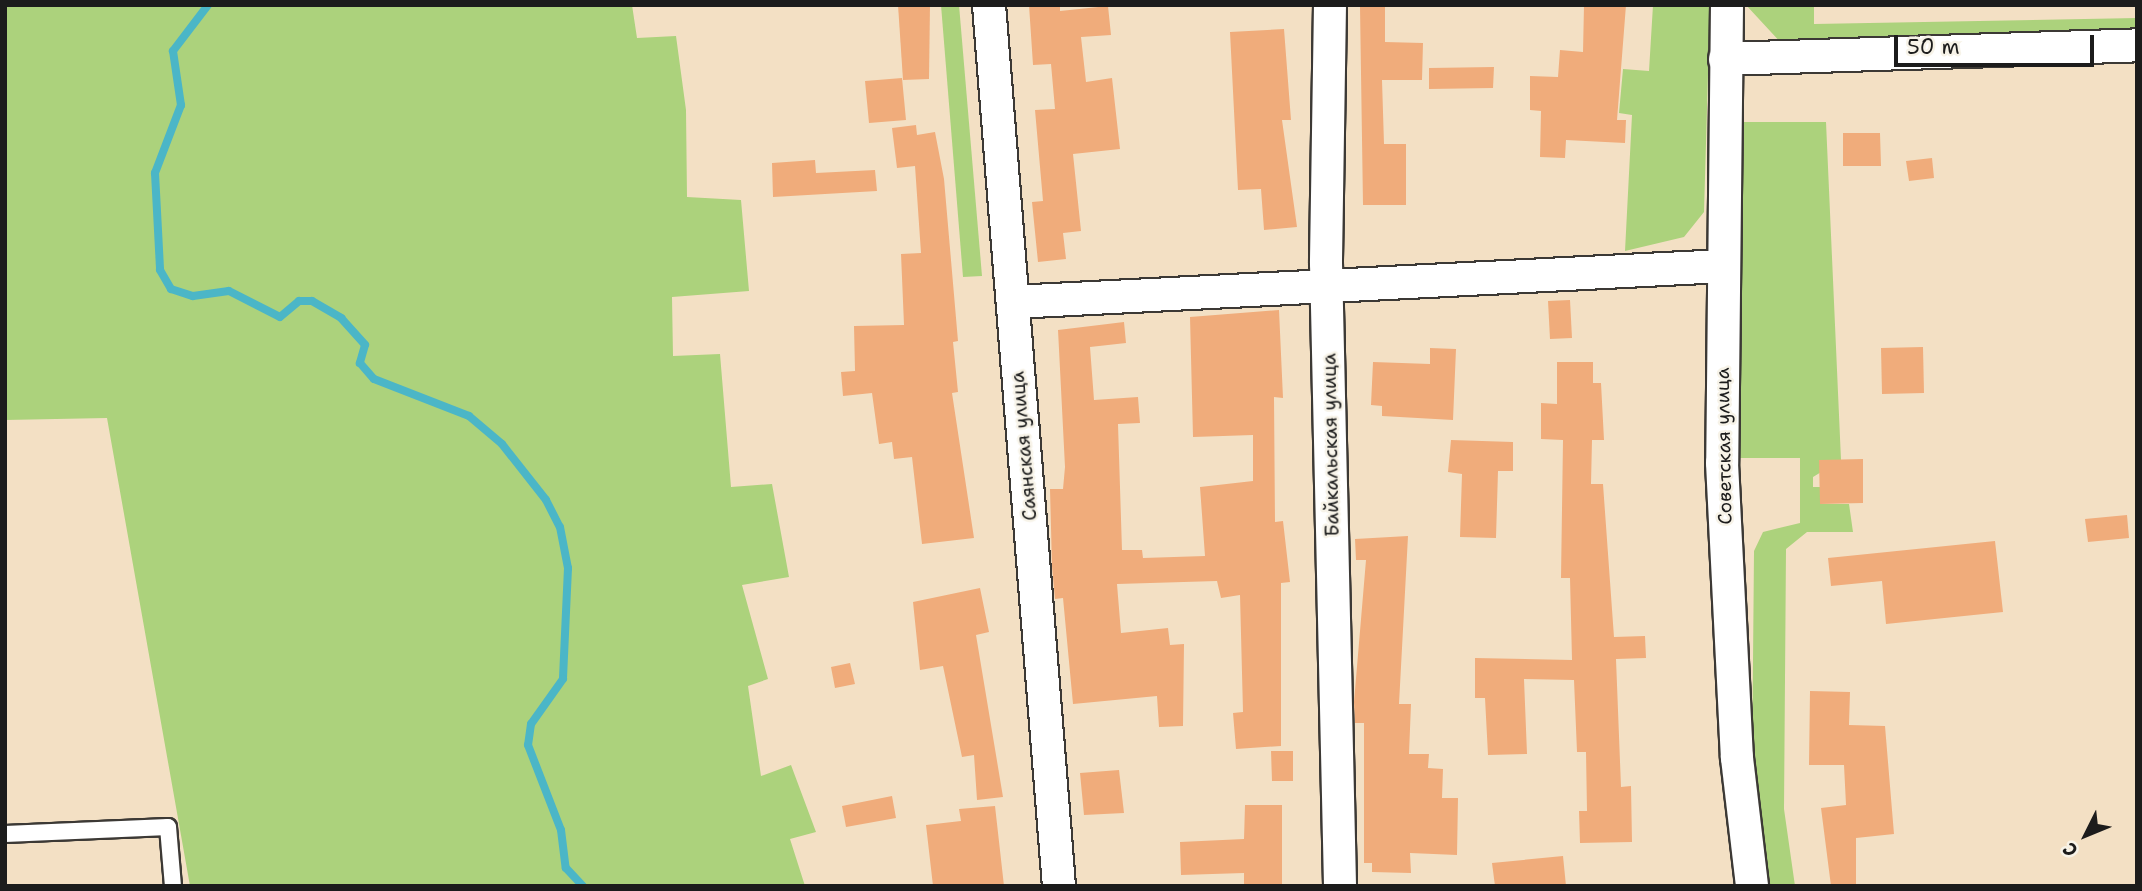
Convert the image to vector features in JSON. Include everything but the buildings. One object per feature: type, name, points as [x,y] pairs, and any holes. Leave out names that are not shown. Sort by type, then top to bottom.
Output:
[{"type":"street","name":"Саянская улица","points":[[989,5],[1059,886]]},
{"type":"street","name":"Байкальская улица","points":[[1330,5],[1328,285],[1340,886]]},
{"type":"street","name":"Советская улица","points":[[1727,5],[1723,476],[1737,758],[1752,886]]},
{"type":"street","points":[[1726,59],[2137,45]]},
{"type":"street","points":[[1013,302],[1723,266]]},
{"type":"lane","points":[[5,834],[167,827],[173,886]]},
{"type":"green space","points":[[5,5],[632,5],[637,38],[676,36],[686,110],[687,197],[741,200],[749,291],[672,297],[673,356],[720,354],[731,487],[772,484],[789,577],[742,585],[768,679],[748,686],[761,776],[791,765],[816,832],[790,839],[805,886],[190,886],[107,418],[5,420]]},
{"type":"green space","points":[[941,5],[959,5],[982,276],[963,277]]},
{"type":"green space","points":[[1653,5],[1710,5],[1704,212],[1684,237],[1625,251],[1632,115],[1619,113],[1623,69],[1649,71]]},
{"type":"green space","points":[[1746,5],[1814,5],[1814,24],[2137,18],[2137,30],[1782,44]]},
{"type":"green space","points":[[1744,122],[1826,122],[1841,460],[1813,477],[1813,487],[1820,487],[1821,504],[1849,504],[1853,532],[1807,532],[1786,549],[1784,809],[1795,886],[1770,886],[1752,773],[1754,551],[1763,532],[1800,523],[1800,458],[1735,458]]},
{"type":"waterway","points":[[208,5],[173,51],[181,105],[155,173],[160,270],[171,289],[193,296],[229,291],[280,317],[299,301],[312,301],[341,318],[365,345],[360,363],[374,379],[469,416],[502,444],[546,500],[560,527],[568,568],[563,679],[531,724],[528,745],[561,830],[566,868],[583,886]]}]
